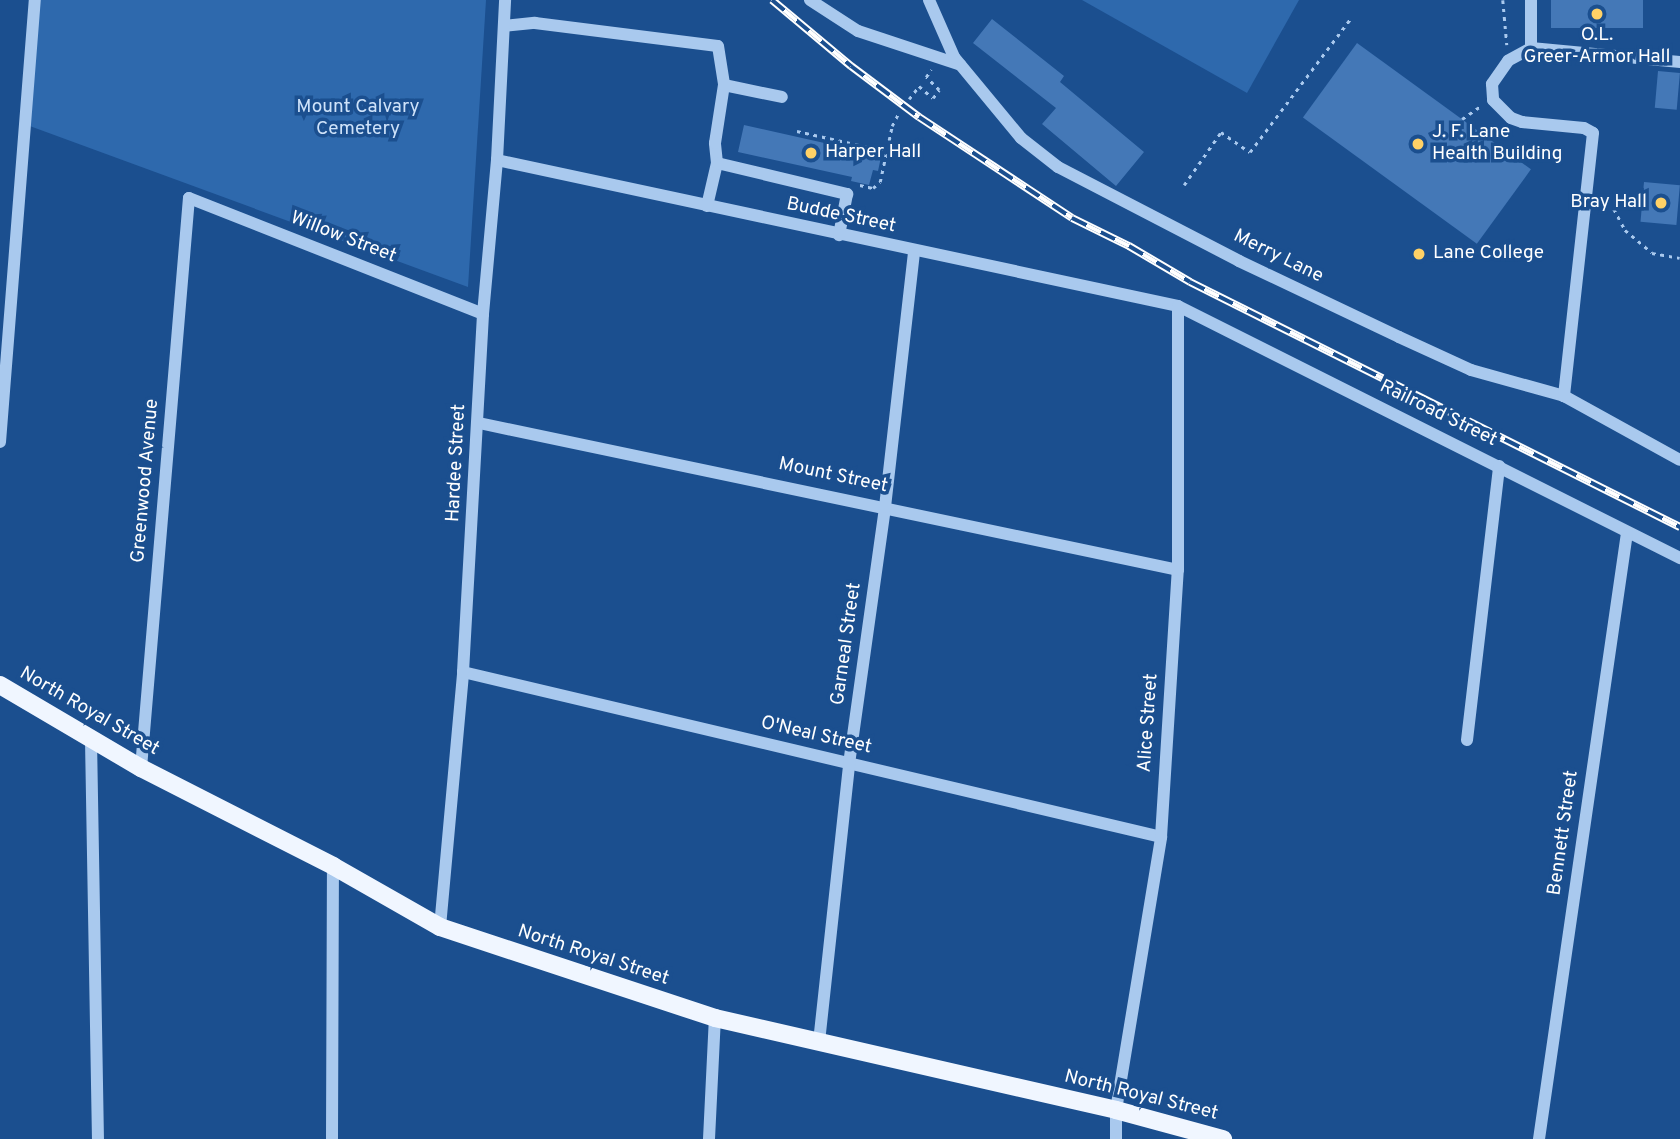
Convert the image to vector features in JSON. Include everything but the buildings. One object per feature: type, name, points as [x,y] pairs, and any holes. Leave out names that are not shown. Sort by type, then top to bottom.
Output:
[{"type":"main road","name":"North Royal Street","points":[[0,685],[141,768],[333,866],[440,927],[715,1018],[1116,1110],[1222,1139]]},
{"type":"street","points":[[0,442],[35,0]]},
{"type":"street","name":"Hardee Street","points":[[440,927],[463,671],[479,423],[483,314],[497,160],[505,0]]},
{"type":"street","points":[[810,0],[858,32],[961,65]]},
{"type":"street","name":"Merry Lane","points":[[929,0],[961,65],[1021,138],[1069,173],[1239,261],[1459,365],[1564,396],[1680,460]]},
{"type":"street","points":[[1531,0],[1531,48]]},
{"type":"street","points":[[504,26],[535,23],[718,46],[724,85],[715,144],[717,163],[707,206]]},
{"type":"street","points":[[1564,396],[1593,133],[1584,128],[1538,124],[1511,118],[1493,101],[1492,84],[1508,61],[1531,48],[1680,62]]},
{"type":"street","points":[[724,85],[782,97]]},
{"type":"street","name":"Budde Street","points":[[497,160],[914,252],[1178,306]]},
{"type":"street","points":[[717,163],[847,194],[839,235]]},
{"type":"street","name":"Willow Street","points":[[189,198],[483,314]]},
{"type":"street","name":"Greenwood Avenue","points":[[141,768],[189,198]]},
{"type":"street","name":"Garneal Street","points":[[819,1042],[849,764],[885,507],[914,252]]},
{"type":"street","name":"Railroad Street","points":[[1178,306],[1680,558]]},
{"type":"street","name":"Alice Street","points":[[1116,1139],[1116,1110],[1161,836],[1178,570],[1178,306]]},
{"type":"street","name":"Mount Street","points":[[479,423],[1178,570]]},
{"type":"street","points":[[1467,740],[1499,466]]},
{"type":"street","name":"Bennett Street","points":[[1539,1139],[1627,533]]},
{"type":"street","name":"O'Neal Street","points":[[463,671],[1161,836]]},
{"type":"street","points":[[91,740],[98,1139]]},
{"type":"street","points":[[332,1139],[333,866]]},
{"type":"street","points":[[709,1139],[715,1018]]},
{"type":"path","points":[[1503,0],[1507,45]]},
{"type":"path","points":[[1184,185],[1221,132],[1250,152],[1351,18]]},
{"type":"path","points":[[909,99],[919,86],[933,98],[939,90],[927,76]]},
{"type":"path","points":[[1462,119],[1472,110],[1493,101]]},
{"type":"path","points":[[859,185],[877,186],[899,112]]},
{"type":"path","points":[[797,131],[887,151]]},
{"type":"path","points":[[1614,209],[1625,230],[1652,253],[1680,258]]},
{"type":"green space","name":"Mount Calvary Cemetery","points":[[37,0],[486,0],[468,287],[27,125]]},
{"type":"green space","points":[[1082,0],[1299,0],[1247,93]]},
{"type":"railway","points":[[772,0],[851,66],[919,117],[1072,218],[1129,246],[1190,282],[1680,527]]},
{"type":"place","name":"O.L. Greer-Armor Hall","points":[[1597,14]]},
{"type":"place","name":"J. F. Lane Health Building","points":[[1418,144]]},
{"type":"place","name":"Harper Hall","points":[[811,153]]},
{"type":"place","name":"Bray Hall","points":[[1661,203]]},
{"type":"place","name":"Lane College","points":[[1419,254]]}]
